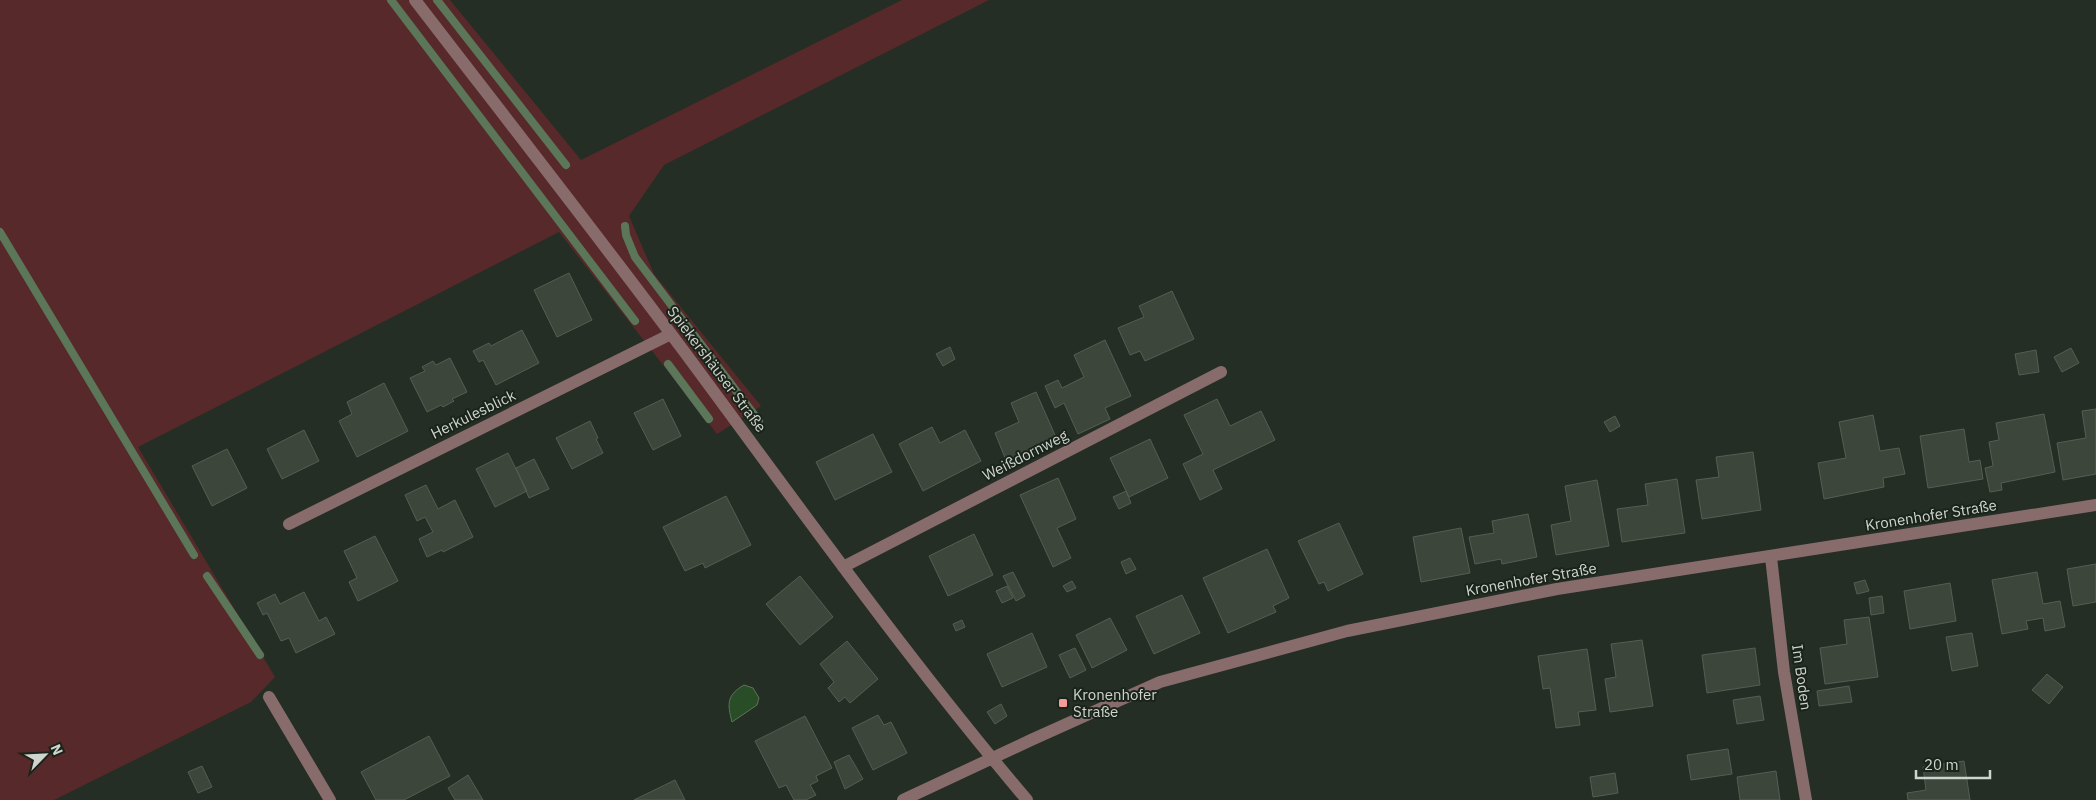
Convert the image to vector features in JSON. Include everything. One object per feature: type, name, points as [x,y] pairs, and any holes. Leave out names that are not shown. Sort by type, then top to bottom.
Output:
[{"type":"street","name":"Spiekershäuser Straße","points":[[416,0],[671,334],[844,567],[991,758],[1027,800]]},
{"type":"street","name":"Herkulesblick","points":[[289,524],[671,334]]},
{"type":"street","name":"Weißdornweg","points":[[844,567],[1221,372]]},
{"type":"street","name":"Kronenhofer Straße","points":[[903,800],[1160,682],[1347,631],[1557,589],[2096,505]]},
{"type":"street","name":"Im Boden","points":[[1771,557],[1784,672],[1806,800]]},
{"type":"street","points":[[269,697],[330,800]]},
{"type":"shaded area","points":[[0,0],[450,0],[581,160],[902,0],[989,0],[664,165],[629,216],[654,274],[761,406],[717,434],[559,232],[138,447],[275,677],[251,702],[54,800],[0,800]]},
{"type":"shaded area","points":[[744,685],[753,688],[759,698],[757,705],[732,722],[729,710],[731,696]]},
{"type":"building","points":[[569,273],[592,320],[557,337],[534,290]]},
{"type":"building","points":[[1172,291],[1194,339],[1145,361],[1140,351],[1130,355],[1118,328],[1144,317],[1139,306]]},
{"type":"building","points":[[522,330],[539,363],[496,385],[483,360],[479,362],[473,351],[489,343],[491,346]]},
{"type":"building","points":[[1105,340],[1131,396],[1105,408],[1110,419],[1078,434],[1064,403],[1055,408],[1045,386],[1058,380],[1062,388],[1084,377],[1074,355]]},
{"type":"building","points":[[950,347],[955,359],[943,366],[936,354]]},
{"type":"building","points":[[2071,348],[2079,363],[2062,372],[2054,357]]},
{"type":"building","points":[[2036,350],[2039,372],[2019,375],[2015,354]]},
{"type":"building","points":[[450,358],[467,392],[452,399],[454,401],[443,407],[441,405],[427,412],[410,378],[425,371],[422,367],[433,361],[436,365]]},
{"type":"building","points":[[384,383],[408,431],[357,457],[339,421],[352,414],[347,402]]},
{"type":"building","points":[[1036,392],[1058,442],[1008,465],[995,433],[1019,422],[1011,403]]},
{"type":"building","points":[[663,399],[681,436],[653,450],[634,413]]},
{"type":"building","points":[[1217,399],[1230,426],[1261,411],[1275,440],[1213,470],[1222,489],[1200,500],[1183,464],[1203,454],[1184,415]]},
{"type":"building","points":[[2096,409],[2096,474],[2063,480],[2057,443],[2086,438],[2082,411]]},
{"type":"building","points":[[2044,414],[2055,472],[2001,483],[2002,490],[1990,492],[1985,468],[1993,466],[1989,442],[1999,440],[1996,423]]},
{"type":"building","points":[[1873,415],[1880,451],[1899,448],[1905,474],[1883,478],[1884,487],[1824,499],[1818,463],[1846,458],[1839,422]]},
{"type":"building","points":[[1615,416],[1620,426],[1610,432],[1604,422]]},
{"type":"building","points":[[590,421],[603,453],[572,469],[556,438]]},
{"type":"building","points":[[932,427],[940,443],[965,430],[981,461],[923,491],[899,444]]},
{"type":"building","points":[[1964,429],[1969,462],[1980,460],[1983,479],[1928,488],[1920,436]]},
{"type":"building","points":[[304,430],[319,461],[282,479],[267,449]]},
{"type":"building","points":[[873,434],[892,472],[835,500],[816,462]]},
{"type":"building","points":[[1150,439],[1168,478],[1129,497],[1110,458]]},
{"type":"building","points":[[227,449],[247,488],[212,506],[192,466]]},
{"type":"building","points":[[1753,452],[1761,510],[1702,519],[1696,480],[1719,477],[1716,457]]},
{"type":"building","points":[[508,453],[527,491],[495,507],[476,469]]},
{"type":"building","points":[[534,459],[549,489],[529,498],[516,468]]},
{"type":"building","points":[[1058,478],[1076,519],[1057,528],[1071,558],[1053,567],[1020,495]]},
{"type":"building","points":[[1677,479],[1685,533],[1622,542],[1617,509],[1648,505],[1645,484]]},
{"type":"building","points":[[1597,480],[1609,546],[1556,555],[1551,525],[1571,521],[1565,486]]},
{"type":"building","points":[[426,485],[438,509],[455,500],[473,537],[443,552],[442,550],[427,557],[419,539],[433,532],[425,517],[417,521],[405,495]]},
{"type":"building","points":[[1126,491],[1131,503],[1119,509],[1113,497]]},
{"type":"building","points":[[726,496],[751,545],[705,568],[703,563],[685,571],[663,527]]},
{"type":"building","points":[[1528,514],[1537,557],[1502,564],[1501,559],[1475,564],[1469,537],[1494,533],[1492,521]]},
{"type":"building","points":[[1339,523],[1363,574],[1328,591],[1324,582],[1319,584],[1298,541]]},
{"type":"building","points":[[1461,528],[1470,573],[1421,582],[1413,537]]},
{"type":"building","points":[[974,534],[993,575],[948,596],[929,556]]},
{"type":"building","points":[[375,536],[398,581],[358,601],[349,582],[357,578],[344,551]]},
{"type":"building","points":[[1267,549],[1289,598],[1273,606],[1276,612],[1228,633],[1203,578]]},
{"type":"building","points":[[1130,558],[1136,569],[1126,574],[1121,562]]},
{"type":"building","points":[[2096,564],[2096,602],[2073,606],[2067,569]]},
{"type":"building","points":[[1013,572],[1025,596],[1016,601],[1003,576]]},
{"type":"building","points":[[2037,572],[2043,604],[2060,601],[2065,627],[2045,631],[2043,618],[2026,621],[2028,629],[2002,634],[1992,580]]},
{"type":"building","points":[[800,576],[833,617],[800,645],[766,604]]},
{"type":"building","points":[[1865,580],[1869,591],[1857,594],[1854,583]]},
{"type":"building","points":[[1072,581],[1076,588],[1067,592],[1063,586]]},
{"type":"building","points":[[1950,583],[1956,621],[1910,629],[1904,591]]},
{"type":"building","points":[[1007,586],[1013,598],[1002,603],[996,591]]},
{"type":"building","points":[[304,592],[319,621],[326,617],[335,634],[296,653],[289,638],[281,641],[267,613],[263,615],[257,603],[275,594],[280,604]]},
{"type":"building","points":[[1182,595],[1200,633],[1154,654],[1136,616]]},
{"type":"building","points":[[1882,596],[1884,613],[1871,615],[1869,598]]},
{"type":"building","points":[[1869,617],[1878,677],[1825,684],[1820,648],[1847,644],[1844,620]]},
{"type":"building","points":[[1110,618],[1127,650],[1092,668],[1076,635]]},
{"type":"building","points":[[962,620],[965,627],[956,631],[953,624]]},
{"type":"building","points":[[1032,633],[1047,667],[1002,687],[987,654]]},
{"type":"building","points":[[1972,633],[1978,666],[1952,671],[1946,637]]},
{"type":"building","points":[[1642,640],[1653,706],[1610,712],[1605,679],[1616,677],[1611,644]]},
{"type":"building","points":[[847,641],[878,679],[850,703],[845,697],[839,702],[828,688],[834,682],[820,664]]},
{"type":"building","points":[[1075,648],[1086,670],[1070,678],[1059,655]]},
{"type":"building","points":[[1755,648],[1760,685],[1707,693],[1702,655]]},
{"type":"building","points":[[1587,649],[1596,710],[1578,712],[1580,725],[1556,728],[1550,688],[1543,689],[1538,656]]},
{"type":"building","points":[[2047,674],[2063,687],[2049,704],[2032,690]]},
{"type":"building","points":[[1849,686],[1852,702],[1819,706],[1817,691]]},
{"type":"building","points":[[1760,696],[1764,720],[1737,724],[1733,700]]},
{"type":"building","points":[[1001,704],[1007,716],[995,724],[987,712]]},
{"type":"building","points":[[878,715],[884,725],[891,722],[907,753],[873,770],[852,728]]},
{"type":"building","points":[[805,716],[832,768],[816,776],[818,781],[810,785],[816,795],[806,800],[794,800],[786,785],[779,788],[755,741]]},
{"type":"building","points":[[429,736],[450,776],[404,800],[376,800],[361,772]]},
{"type":"building","points":[[1728,749],[1732,774],[1691,780],[1687,755]]},
{"type":"building","points":[[849,755],[863,779],[845,789],[834,762]]},
{"type":"building","points":[[1964,761],[1970,800],[1908,800],[1907,793],[1926,790],[1923,767]]},
{"type":"building","points":[[202,766],[212,787],[198,793],[188,772]]},
{"type":"building","points":[[1776,771],[1780,800],[1740,800],[1737,777]]},
{"type":"building","points":[[1615,773],[1618,793],[1593,797],[1590,777]]},
{"type":"building","points":[[468,775],[483,800],[455,800],[448,788]]},
{"type":"building","points":[[675,780],[685,800],[634,800]]},
{"type":"waterway","points":[[391,0],[635,321]]},
{"type":"waterway","points":[[437,0],[566,165]]},
{"type":"waterway","points":[[625,226],[626,235],[635,257],[759,421]]},
{"type":"waterway","points":[[0,232],[194,555]]},
{"type":"waterway","points":[[668,364],[709,419]]},
{"type":"waterway","points":[[207,576],[260,655]]},
{"type":"place","name":"Kronenhofer Straße","points":[[1063,703]]}]
